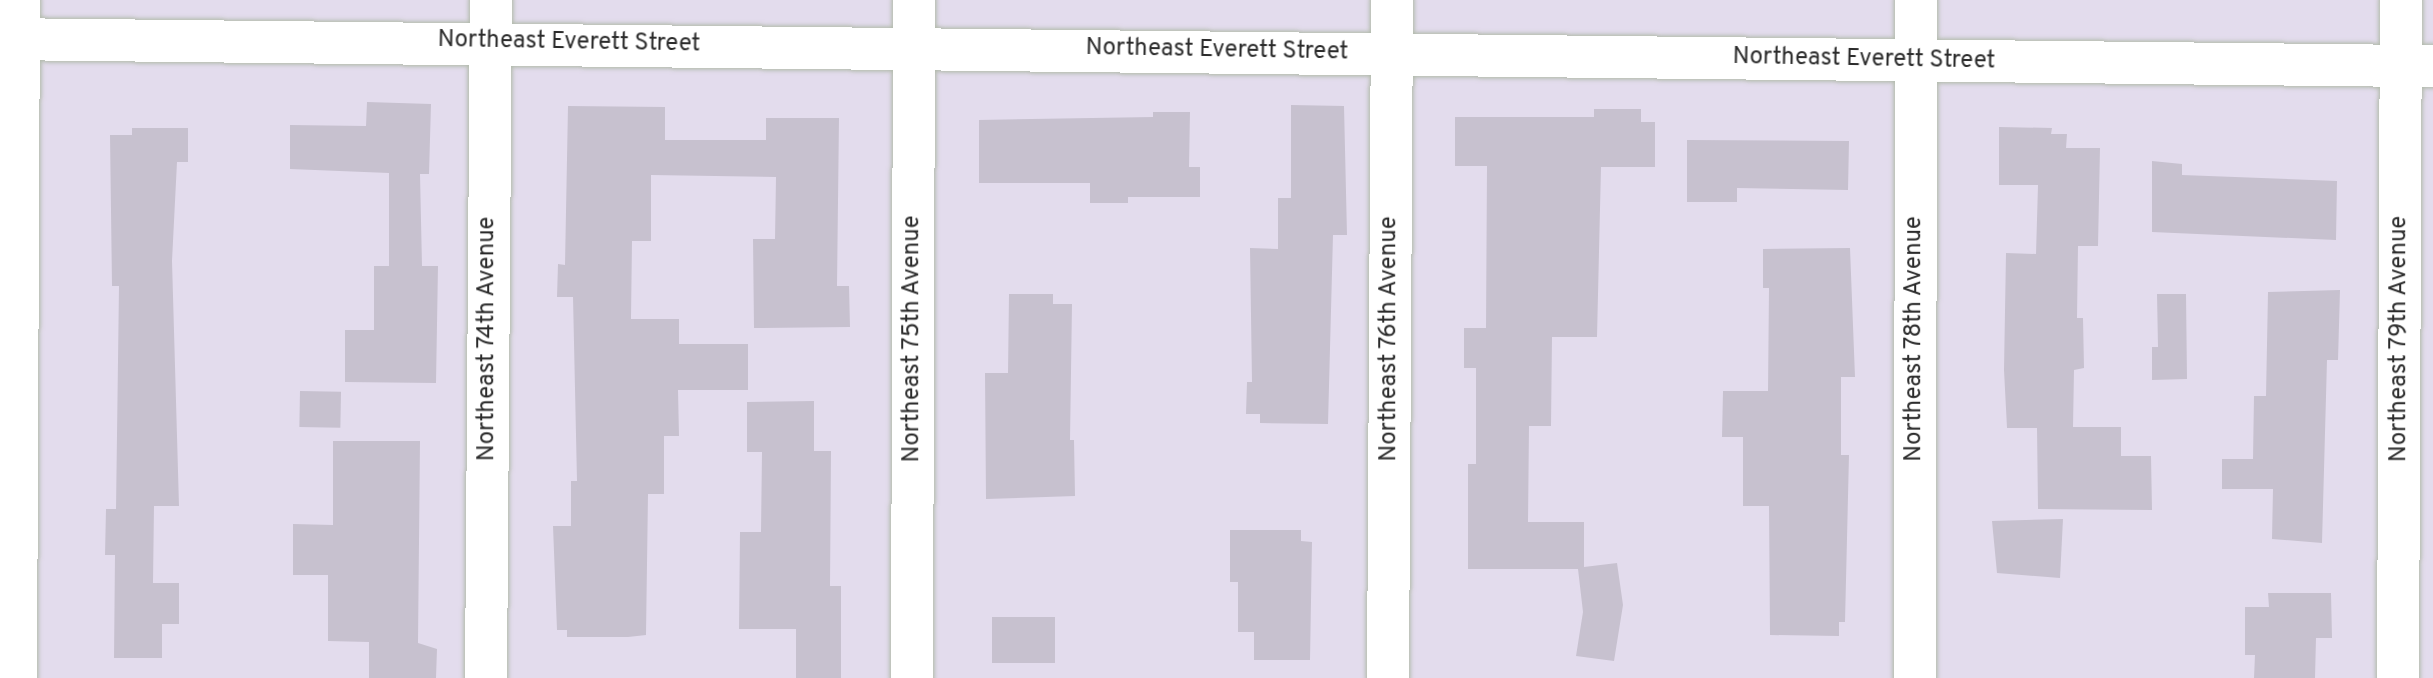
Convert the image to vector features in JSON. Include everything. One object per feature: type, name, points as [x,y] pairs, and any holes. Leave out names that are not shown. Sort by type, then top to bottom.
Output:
[{"type":"street","name":"Northeast 74th Avenue","points":[[486,678],[491,0]]},
{"type":"street","name":"Northeast 75th Avenue","points":[[912,678],[914,0]]},
{"type":"street","name":"Northeast 76th Avenue","points":[[1388,678],[1392,0]]},
{"type":"street","name":"Northeast 78th Avenue","points":[[1915,678],[1916,0]]},
{"type":"street","name":"Northeast 79th Avenue","points":[[2398,678],[2417,66],[2401,0]]},
{"type":"street","name":"Northeast Everett Street","points":[[13,26],[491,41],[2417,66]]},
{"type":"street","points":[[13,26],[16,678]]},
{"type":"building","points":[[367,102],[431,104],[429,174],[420,174],[422,266],[438,266],[436,383],[345,382],[345,330],[374,330],[374,266],[389,266],[389,173],[290,169],[290,125],[366,126]]},
{"type":"building","points":[[1291,105],[1344,106],[1347,235],[1333,235],[1328,424],[1260,423],[1260,414],[1246,414],[1247,382],[1252,382],[1250,248],[1278,249],[1278,198],[1291,198]]},
{"type":"building","points":[[568,106],[665,107],[665,140],[766,140],[766,118],[839,118],[837,286],[849,286],[850,327],[754,328],[753,239],[775,239],[776,177],[651,175],[651,241],[632,241],[631,319],[679,319],[679,344],[748,344],[748,390],[678,390],[679,436],[664,436],[664,494],[648,494],[646,635],[567,637],[567,630],[557,630],[553,526],[571,526],[571,481],[577,481],[573,297],[557,297],[558,264],[565,265]]},
{"type":"building","points":[[1594,109],[1641,109],[1641,122],[1655,122],[1655,167],[1601,167],[1597,337],[1552,337],[1551,426],[1529,426],[1528,522],[1584,522],[1584,567],[1617,563],[1623,605],[1614,661],[1576,656],[1583,612],[1578,569],[1468,569],[1468,464],[1476,464],[1476,368],[1464,368],[1464,328],[1486,328],[1487,166],[1455,166],[1455,117],[1594,117]]},
{"type":"building","points":[[1153,112],[1190,112],[1189,167],[1200,167],[1200,197],[1128,197],[1128,203],[1090,203],[1090,183],[979,183],[979,120],[1153,117]]},
{"type":"building","points":[[1999,127],[2052,128],[2051,134],[2067,134],[2066,148],[2100,148],[2098,246],[2078,246],[2077,318],[2083,318],[2084,368],[2074,370],[2073,427],[2121,427],[2121,456],[2151,456],[2152,510],[2038,509],[2037,428],[2007,428],[2004,370],[2006,253],[2036,254],[2038,185],[1999,185]]},
{"type":"building","points":[[132,128],[188,128],[188,162],[177,162],[172,261],[179,506],[154,506],[153,583],[179,583],[179,624],[162,624],[162,658],[114,658],[115,555],[105,555],[106,509],[116,509],[119,286],[112,286],[110,135],[132,135]]},
{"type":"building","points":[[1687,140],[1849,141],[1848,190],[1737,188],[1737,202],[1687,202]]},
{"type":"building","points":[[2152,161],[2182,164],[2182,175],[2337,181],[2336,240],[2152,232]]},
{"type":"building","points":[[1850,248],[1855,377],[1841,377],[1841,455],[1849,455],[1845,622],[1839,622],[1839,636],[1770,635],[1769,506],[1743,506],[1743,437],[1722,437],[1723,391],[1768,391],[1769,288],[1763,288],[1763,249]]},
{"type":"building","points":[[2340,290],[2338,360],[2327,360],[2322,543],[2272,539],[2273,489],[2222,489],[2222,459],[2253,459],[2254,396],[2266,396],[2268,292]]},
{"type":"building","points":[[1009,294],[1053,294],[1053,304],[1072,304],[1070,440],[1074,440],[1075,496],[986,499],[985,373],[1008,373]]},
{"type":"building","points":[[2157,294],[2186,294],[2187,379],[2152,380],[2152,347],[2158,347]]},
{"type":"building","points":[[300,391],[341,392],[340,428],[299,427]]},
{"type":"building","points":[[814,401],[814,451],[831,451],[830,586],[841,586],[841,678],[796,678],[796,629],[739,629],[740,532],[761,532],[762,452],[747,452],[747,402]]},
{"type":"building","points":[[333,441],[420,441],[418,643],[437,649],[436,678],[369,678],[369,642],[328,641],[328,575],[293,575],[293,524],[333,525]]},
{"type":"building","points":[[2063,519],[2060,578],[1997,573],[1992,521]]},
{"type":"building","points":[[1230,530],[1301,530],[1301,541],[1312,542],[1310,660],[1254,660],[1254,632],[1238,632],[1238,582],[1230,582]]},
{"type":"building","points":[[2268,593],[2331,593],[2332,638],[2316,638],[2315,678],[2254,678],[2255,655],[2245,655],[2245,607],[2269,607]]},
{"type":"building","points":[[992,617],[1055,617],[1055,663],[992,663]]}]
